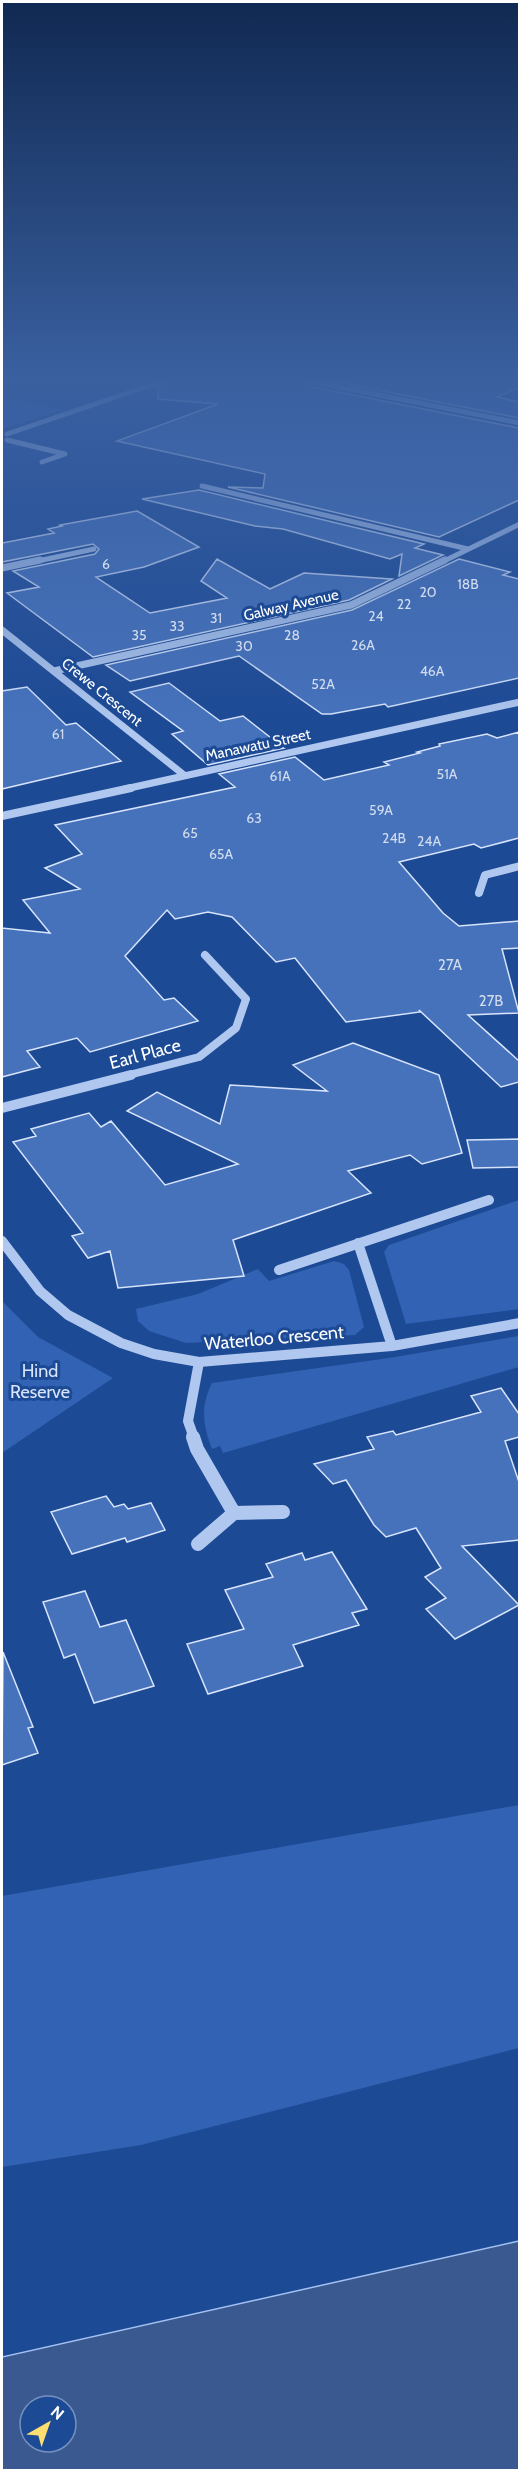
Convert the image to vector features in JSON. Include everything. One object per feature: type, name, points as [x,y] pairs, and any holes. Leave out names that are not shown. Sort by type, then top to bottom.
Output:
[{"type":"street","points":[[246,496],[468,549]]},
{"type":"street","name":"Galway Avenue","points":[[54,671],[351,605],[519,524]]},
{"type":"street","points":[[2,568],[94,549]]},
{"type":"street","name":"Crewe Crescent","points":[[2,630],[184,776]]},
{"type":"street","name":"Manawatu Street","points":[[2,816],[519,702]]},
{"type":"street","points":[[479,893],[485,875],[519,867]]},
{"type":"street","name":"Earl Place","points":[[2,1108],[199,1057],[236,1029],[246,999],[206,955]]},
{"type":"street","points":[[279,1270],[489,1200]]},
{"type":"street","name":"Waterloo Crescent","points":[[2,1241],[7,1257],[40,1291],[68,1314],[121,1343],[154,1354],[199,1362],[392,1346],[519,1323]]},
{"type":"street","points":[[358,1243],[392,1346]]},
{"type":"street","points":[[199,1362],[188,1421],[197,1449],[234,1513]]},
{"type":"street","points":[[198,1544],[234,1513],[283,1512]]},
{"type":"green space","points":[[519,1200],[519,1309],[406,1324],[384,1252],[389,1245]]},
{"type":"green space","points":[[334,1261],[344,1264],[349,1270],[364,1327],[355,1335],[186,1343],[149,1331],[138,1321],[136,1309],[198,1294],[258,1269],[269,1281]]},
{"type":"green space","name":"Hind Reserve","points":[[2,1301],[38,1337],[113,1378],[2,1453]]},
{"type":"green space","points":[[519,1336],[519,1367],[223,1453],[220,1446],[212,1449],[204,1408],[212,1383],[389,1358]]},
{"type":"green space","points":[[519,1805],[519,2048],[141,2145],[2,2167],[2,1896]]},
{"type":"shaded area","points":[[519,2241],[519,2470],[2,2470],[2,2357]]},
{"type":"building","points":[[159,496],[226,496],[424,544],[415,548],[443,555],[399,576],[402,554],[390,559],[283,529],[255,526],[142,499]]},
{"type":"building","points":[[267,496],[519,496],[519,500],[439,537]]},
{"type":"building","points":[[137,511],[199,547],[144,567],[96,577],[150,613],[227,598],[201,581],[217,559],[270,589],[304,573],[392,579],[349,600],[93,657],[7,593],[39,587],[13,571],[95,554],[99,549],[93,544],[2,562],[2,543],[54,533],[48,529],[62,526],[60,525]]},
{"type":"building","points":[[459,559],[510,572],[503,575],[519,579],[519,678],[388,707],[385,704],[322,714],[239,656],[130,681],[106,665],[352,610]]},
{"type":"building","points":[[169,683],[220,721],[243,716],[284,748],[208,765],[172,734],[183,731],[130,692]]},
{"type":"building","points":[[27,687],[66,725],[76,723],[121,761],[2,789],[2,691]]},
{"type":"building","points":[[519,732],[519,838],[481,848],[474,844],[399,862],[443,913],[459,926],[519,921],[519,948],[502,949],[519,1013],[468,1015],[519,1061],[519,1082],[501,1087],[419,1010],[420,1012],[346,1022],[295,958],[276,962],[232,917],[208,912],[175,919],[167,910],[125,956],[164,1000],[174,998],[198,1021],[90,1052],[77,1038],[27,1051],[40,1067],[2,1077],[2,928],[50,933],[23,900],[80,889],[45,868],[82,854],[55,825],[235,787],[219,774],[295,757],[324,780],[389,765],[384,762],[420,753],[417,752],[440,746],[439,744],[487,734],[497,738]]},
{"type":"building","points":[[353,1043],[439,1075],[462,1153],[422,1164],[410,1155],[348,1171],[371,1193],[233,1240],[244,1276],[118,1288],[110,1251],[88,1258],[72,1236],[83,1233],[13,1142],[36,1136],[31,1129],[89,1113],[101,1127],[111,1121],[165,1185],[238,1164],[127,1111],[157,1092],[220,1124],[230,1085],[327,1091],[293,1065]]},
{"type":"building","points":[[519,1139],[519,1167],[473,1168],[467,1140]]},
{"type":"building","points":[[501,1388],[519,1414],[519,1437],[505,1441],[519,1482],[519,1540],[462,1546],[519,1605],[455,1639],[426,1609],[446,1598],[425,1577],[441,1568],[416,1528],[386,1537],[374,1525],[346,1480],[333,1484],[314,1464],[374,1449],[367,1437],[393,1431],[396,1435],[481,1412],[471,1396]]},
{"type":"building","points":[[106,1496],[114,1507],[124,1504],[128,1509],[151,1503],[165,1530],[127,1542],[125,1538],[72,1554],[51,1512]]},
{"type":"building","points":[[332,1552],[367,1609],[352,1613],[359,1625],[293,1645],[303,1666],[208,1694],[187,1644],[244,1629],[225,1590],[273,1577],[266,1564],[302,1553],[305,1560]]},
{"type":"building","points":[[85,1591],[100,1627],[126,1620],[154,1686],[94,1703],[75,1654],[64,1658],[43,1602]]},
{"type":"building","points":[[3,1652],[33,1727],[28,1728],[38,1753],[2,1765]]}]
